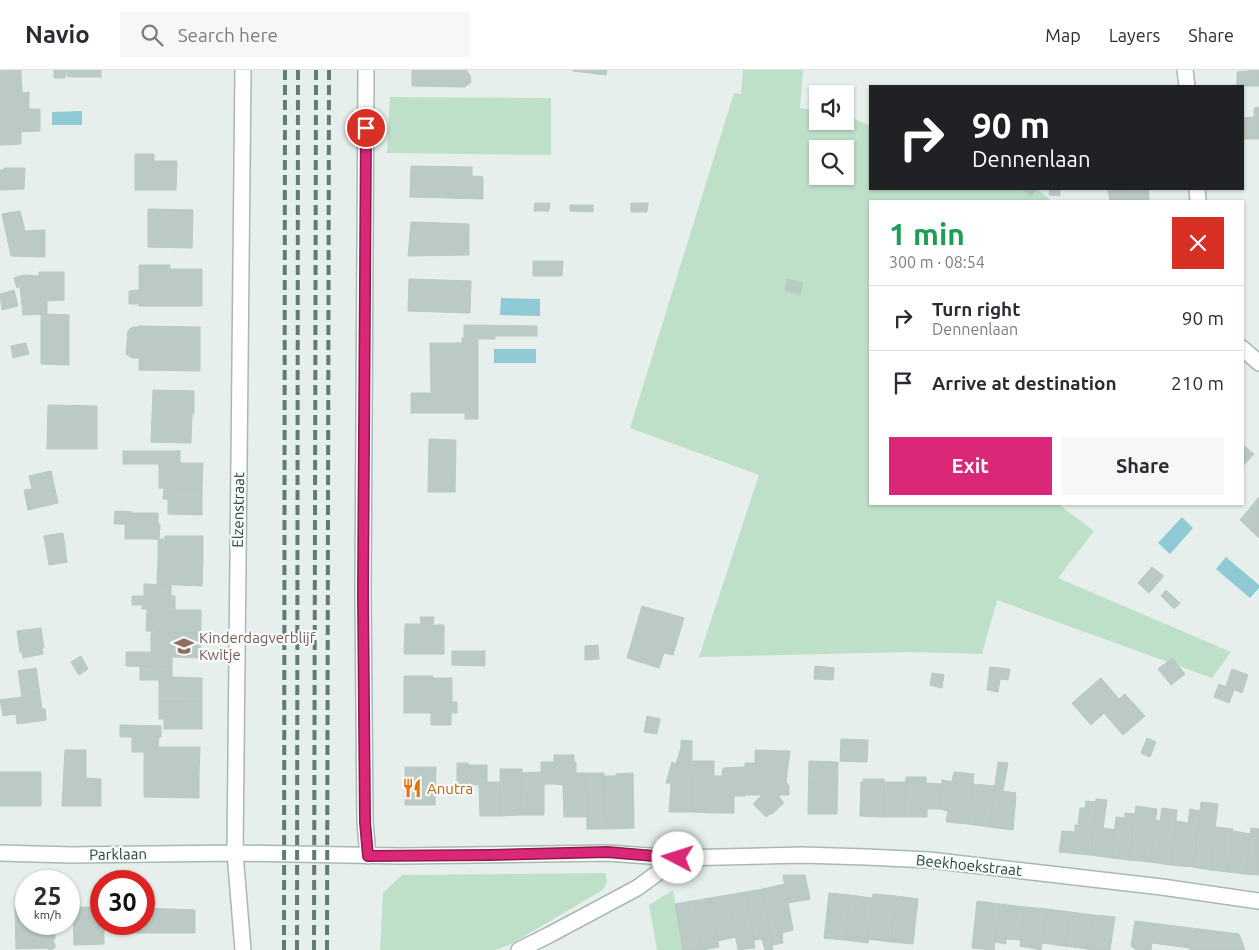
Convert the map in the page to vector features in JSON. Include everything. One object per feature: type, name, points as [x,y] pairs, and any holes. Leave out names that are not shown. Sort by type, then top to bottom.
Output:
[{"type":"street","name":"Elzenstraat","points":[[242,70],[236,853],[243,950]]},
{"type":"street","points":[[366,70],[363,593],[365,822],[368,856]]},
{"type":"street","points":[[1185,70],[1187,85]]},
{"type":"street","points":[[1244,350],[1259,363]]},
{"type":"street","name":"Beekhoekstraat","points":[[236,853],[368,856],[607,852],[678,858],[802,855],[929,860],[1162,887],[1259,901]]},
{"type":"street","name":"Parklaan","points":[[0,853],[71,855],[236,853]]},
{"type":"street","points":[[518,950],[549,936],[637,888],[678,858]]},
{"type":"green space","points":[[743,70],[803,70],[800,108],[809,110],[809,130],[854,130],[854,118],[869,126],[869,190],[1038,190],[1051,200],[869,200],[869,505],[1059,505],[1094,531],[1058,578],[1231,652],[1212,678],[997,600],[982,654],[911,652],[699,657],[759,475],[630,428],[734,93],[741,94]]},
{"type":"green space","points":[[390,97],[551,98],[551,155],[387,153]]},
{"type":"green space","points":[[605,873],[607,881],[603,890],[509,945],[495,950],[380,950],[383,893],[402,875]]},
{"type":"green space","points":[[673,890],[683,950],[657,950],[649,905]]},
{"type":"water","points":[[82,111],[82,125],[52,125],[52,112]]},
{"type":"water","points":[[501,298],[540,299],[540,316],[500,315]]},
{"type":"water","points":[[494,349],[536,349],[536,363],[494,363]]},
{"type":"water","points":[[1182,517],[1193,528],[1170,554],[1158,543]]},
{"type":"water","points":[[1226,557],[1259,585],[1259,588],[1250,598],[1216,569]]},
{"type":"building","points":[[21,70],[22,93],[29,92],[29,109],[40,109],[40,131],[21,132],[21,144],[0,145],[0,71]]},
{"type":"building","points":[[54,70],[66,70],[65,78],[54,78]]},
{"type":"building","points":[[67,70],[101,70],[101,77],[67,76]]},
{"type":"building","points":[[412,70],[466,70],[470,75],[471,82],[465,87],[412,86]]},
{"type":"building","points":[[573,70],[607,70],[606,75]]},
{"type":"building","points":[[1259,70],[1259,86],[1237,85],[1237,72]]},
{"type":"building","points":[[1259,107],[1259,139],[1244,139],[1244,118],[1254,117],[1254,108]]},
{"type":"building","points":[[135,154],[154,154],[154,161],[177,161],[176,190],[135,190]]},
{"type":"building","points":[[411,166],[472,167],[472,176],[483,177],[483,199],[410,197]]},
{"type":"building","points":[[4,168],[25,168],[24,189],[0,190],[0,170],[4,170]]},
{"type":"building","points":[[1023,190],[1035,190],[1031,196]]},
{"type":"building","points":[[1050,190],[1060,190],[1060,196],[1049,195]]},
{"type":"building","points":[[1108,190],[1148,190],[1149,200],[1110,200]]},
{"type":"building","points":[[535,203],[550,203],[549,211],[534,211]]},
{"type":"building","points":[[631,203],[648,203],[647,212],[631,212]]},
{"type":"building","points":[[570,205],[593,205],[593,212],[570,211]]},
{"type":"building","points":[[148,209],[193,210],[192,248],[148,247]]},
{"type":"building","points":[[20,211],[25,231],[45,230],[45,257],[11,256],[2,214]]},
{"type":"building","points":[[411,222],[469,224],[469,255],[408,256]]},
{"type":"building","points":[[533,261],[563,261],[562,276],[533,276]]},
{"type":"building","points":[[139,265],[170,265],[170,269],[202,269],[202,306],[139,306],[139,304],[129,304],[129,291],[139,290]]},
{"type":"building","points":[[39,272],[64,272],[64,300],[47,301],[47,314],[23,315],[20,286],[17,288],[14,278],[24,275],[39,276]]},
{"type":"building","points":[[409,279],[471,281],[470,313],[408,311]]},
{"type":"building","points":[[788,279],[803,283],[800,295],[785,290]]},
{"type":"building","points":[[14,290],[18,306],[2,310],[0,294]]},
{"type":"building","points":[[41,315],[69,315],[69,365],[41,364]]},
{"type":"building","points":[[464,325],[537,326],[537,336],[495,336],[495,339],[478,339],[478,419],[465,419],[465,413],[411,413],[411,393],[431,393],[430,343],[462,343]]},
{"type":"building","points":[[132,327],[200,327],[200,371],[139,370],[139,358],[132,358],[126,354],[128,331]]},
{"type":"building","points":[[26,343],[29,354],[13,358],[11,346]]},
{"type":"building","points":[[153,390],[194,391],[191,443],[151,442]]},
{"type":"building","points":[[48,405],[97,406],[97,449],[47,449]]},
{"type":"building","points":[[429,439],[456,440],[455,492],[428,492]]},
{"type":"building","points":[[1244,446],[1254,454],[1244,465]]},
{"type":"building","points":[[123,451],[180,451],[180,463],[203,463],[202,489],[159,488],[159,464],[123,464]]},
{"type":"building","points":[[51,471],[58,503],[28,510],[24,490],[32,489],[29,476]]},
{"type":"building","points":[[164,488],[202,489],[202,515],[168,514],[168,499],[163,499]]},
{"type":"building","points":[[1259,497],[1259,538],[1240,520]]},
{"type":"building","points":[[115,511],[158,513],[158,524],[114,524]]},
{"type":"building","points":[[125,524],[160,524],[159,539],[165,539],[165,536],[203,536],[203,561],[158,561],[158,539],[125,539]]},
{"type":"building","points":[[63,533],[67,562],[49,565],[44,536]]},
{"type":"building","points":[[158,561],[203,561],[202,586],[157,584]]},
{"type":"building","points":[[1152,567],[1164,576],[1149,593],[1138,583]]},
{"type":"building","points":[[144,584],[171,585],[171,596],[175,596],[175,610],[201,610],[201,633],[146,631],[147,609],[142,609],[143,605],[132,605],[132,596],[144,596]]},
{"type":"building","points":[[1166,590],[1180,603],[1174,609],[1161,596]]},
{"type":"building","points":[[642,606],[684,618],[673,655],[664,653],[659,668],[627,658]]},
{"type":"building","points":[[420,617],[434,617],[433,625],[444,625],[444,654],[404,654],[405,624],[421,624]]},
{"type":"building","points":[[41,628],[43,654],[23,658],[22,652],[20,652],[17,631]]},
{"type":"building","points":[[151,633],[201,633],[201,658],[172,657],[172,667],[126,666],[126,652],[151,652]]},
{"type":"building","points":[[598,645],[599,659],[585,660],[585,646]]},
{"type":"building","points":[[452,651],[485,651],[485,666],[452,665]]},
{"type":"building","points":[[81,656],[88,669],[79,675],[71,662]]},
{"type":"building","points":[[1172,658],[1185,674],[1171,685],[1158,669]]},
{"type":"building","points":[[140,666],[172,667],[172,677],[202,678],[202,701],[159,702],[159,680],[140,680]]},
{"type":"building","points":[[815,666],[834,668],[833,680],[814,679]]},
{"type":"building","points":[[990,667],[1010,669],[1008,680],[1000,679],[998,692],[987,690]]},
{"type":"building","points":[[36,668],[42,709],[45,709],[46,720],[17,724],[16,714],[3,716],[0,700],[22,697],[18,671]]},
{"type":"building","points":[[1232,669],[1248,675],[1242,693],[1226,686]]},
{"type":"building","points":[[932,673],[944,675],[942,688],[930,685]]},
{"type":"building","points":[[404,676],[452,678],[452,702],[457,702],[457,713],[451,713],[451,725],[431,725],[431,713],[404,713]]},
{"type":"building","points":[[1101,678],[1119,699],[1125,694],[1145,716],[1123,735],[1104,713],[1091,725],[1072,703]]},
{"type":"building","points":[[1219,684],[1234,690],[1229,703],[1214,697]]},
{"type":"building","points":[[202,701],[202,729],[164,729],[164,719],[159,719],[159,702]]},
{"type":"building","points":[[647,716],[660,719],[657,734],[644,732]]},
{"type":"building","points":[[120,725],[161,726],[161,737],[120,737]]},
{"type":"building","points":[[132,737],[159,737],[158,747],[200,747],[199,773],[144,773],[144,752],[132,752]]},
{"type":"building","points":[[1147,738],[1156,742],[1150,757],[1141,753]]},
{"type":"building","points":[[841,739],[868,740],[867,762],[840,761]]},
{"type":"building","points":[[681,740],[692,741],[692,812],[669,812],[671,783],[666,783],[672,762],[676,764]]},
{"type":"building","points":[[65,750],[86,750],[86,778],[101,779],[101,806],[62,806]]},
{"type":"building","points":[[755,750],[790,751],[786,782],[789,786],[789,795],[780,795],[779,797],[784,803],[766,817],[753,804],[762,795],[745,795],[745,763],[755,763]]},
{"type":"building","points":[[554,755],[574,755],[576,773],[586,773],[587,817],[564,817],[563,785],[554,784]]},
{"type":"building","points":[[693,761],[714,761],[714,813],[692,812]]},
{"type":"building","points":[[809,761],[838,762],[837,814],[808,814]]},
{"type":"building","points":[[541,762],[554,762],[554,784],[544,784],[544,815],[521,815],[522,773],[541,772]]},
{"type":"building","points":[[998,762],[1008,763],[1003,791],[1016,793],[1013,830],[989,827]]},
{"type":"building","points":[[457,763],[468,763],[468,784],[457,784]]},
{"type":"building","points":[[468,765],[487,765],[487,782],[500,782],[501,816],[480,816],[479,785],[468,784]]},
{"type":"building","points":[[405,767],[436,767],[435,805],[405,805]]},
{"type":"building","points":[[745,767],[745,796],[734,796],[734,813],[714,813],[714,776],[722,776],[723,768]]},
{"type":"building","points":[[500,769],[522,769],[521,815],[501,816]]},
{"type":"building","points":[[0,772],[41,772],[41,806],[0,806]]},
{"type":"building","points":[[954,772],[974,774],[968,824],[946,822],[948,811],[939,809],[942,780],[952,782]]},
{"type":"building","points":[[144,773],[199,773],[199,798],[144,797]]},
{"type":"building","points":[[586,773],[604,773],[606,829],[587,829]]},
{"type":"building","points":[[633,773],[634,828],[606,829],[603,776]]},
{"type":"building","points":[[906,777],[926,777],[926,783],[942,784],[939,809],[927,809],[927,817],[905,817]]},
{"type":"building","points":[[863,779],[884,779],[883,817],[860,816],[861,782],[863,782]]},
{"type":"building","points":[[884,782],[906,782],[905,817],[883,817]]},
{"type":"building","points":[[973,784],[995,786],[989,827],[968,824]]},
{"type":"building","points":[[1096,799],[1107,800],[1103,828],[1115,830],[1112,858],[1091,855]]},
{"type":"building","points":[[1086,801],[1096,802],[1091,855],[1059,852],[1062,831],[1075,832],[1075,825],[1078,826],[1080,808],[1085,808]]},
{"type":"building","points":[[1201,802],[1218,804],[1210,870],[1193,867]]},
{"type":"building","points":[[1136,806],[1157,809],[1150,862],[1129,860]]},
{"type":"building","points":[[1162,808],[1177,810],[1171,865],[1150,862],[1156,820],[1160,821]]},
{"type":"building","points":[[1190,809],[1200,811],[1193,867],[1171,865],[1176,821],[1188,823]]},
{"type":"building","points":[[1125,813],[1135,814],[1129,860],[1112,858],[1116,817],[1125,818]]},
{"type":"building","points":[[1216,827],[1233,829],[1228,872],[1210,870]]},
{"type":"building","points":[[1251,828],[1259,829],[1259,875],[1245,874]]},
{"type":"building","points":[[1233,831],[1251,834],[1245,874],[1228,872]]},
{"type":"building","points":[[783,875],[805,875],[810,899],[788,903]]},
{"type":"building","points":[[785,884],[793,930],[782,933],[783,943],[772,945],[763,889]]},
{"type":"building","points":[[763,889],[773,950],[765,950],[762,939],[754,940],[746,892]]},
{"type":"building","points":[[746,892],[755,948],[738,950],[728,895]]},
{"type":"building","points":[[829,893],[850,895],[845,940],[824,938]]},
{"type":"building","points":[[873,894],[896,896],[891,942],[868,939]]},
{"type":"building","points":[[728,895],[736,937],[718,941],[710,898]]},
{"type":"building","points":[[850,895],[872,898],[868,943],[845,940]]},
{"type":"building","points":[[896,896],[918,899],[913,944],[891,942]]},
{"type":"building","points":[[710,898],[719,947],[702,950],[693,901]]},
{"type":"building","points":[[693,901],[702,950],[683,950],[675,904]]},
{"type":"building","points":[[977,901],[1000,904],[994,950],[972,948]]},
{"type":"building","points":[[1000,904],[1024,907],[1020,940],[1006,939],[1006,944],[995,942]]},
{"type":"building","points":[[80,907],[90,907],[90,935],[104,935],[104,944],[74,945],[74,935],[80,935]]},
{"type":"building","points":[[1024,907],[1047,909],[1041,950],[1020,946]]},
{"type":"building","points":[[155,908],[195,910],[195,933],[155,933]]},
{"type":"building","points":[[1047,909],[1070,912],[1065,946],[1042,943]]},
{"type":"building","points":[[1070,912],[1094,915],[1088,949],[1065,946]]},
{"type":"building","points":[[1094,915],[1115,917],[1110,950],[1087,950]]},
{"type":"building","points":[[1135,921],[1239,934],[1245,950],[1189,950],[1190,948],[1152,943],[1151,950],[1137,950],[1131,946]]},
{"type":"building","points":[[16,935],[55,935],[53,942],[55,948],[50,950],[47,948],[16,949]]},
{"type":"railway","points":[[284,950],[285,70]]},
{"type":"railway","points":[[297,950],[298,70]]},
{"type":"railway","points":[[314,950],[316,70]]},
{"type":"railway","points":[[327,950],[329,70]]},
{"type":"place","name":"Kinderdagverblijf Kwitje","points":[[184,646]]},
{"type":"place","name":"Anutra","points":[[412,788]]},
{"type":"route","points":[[366,128],[363,593],[365,822],[368,856],[607,852],[678,858]]}]
